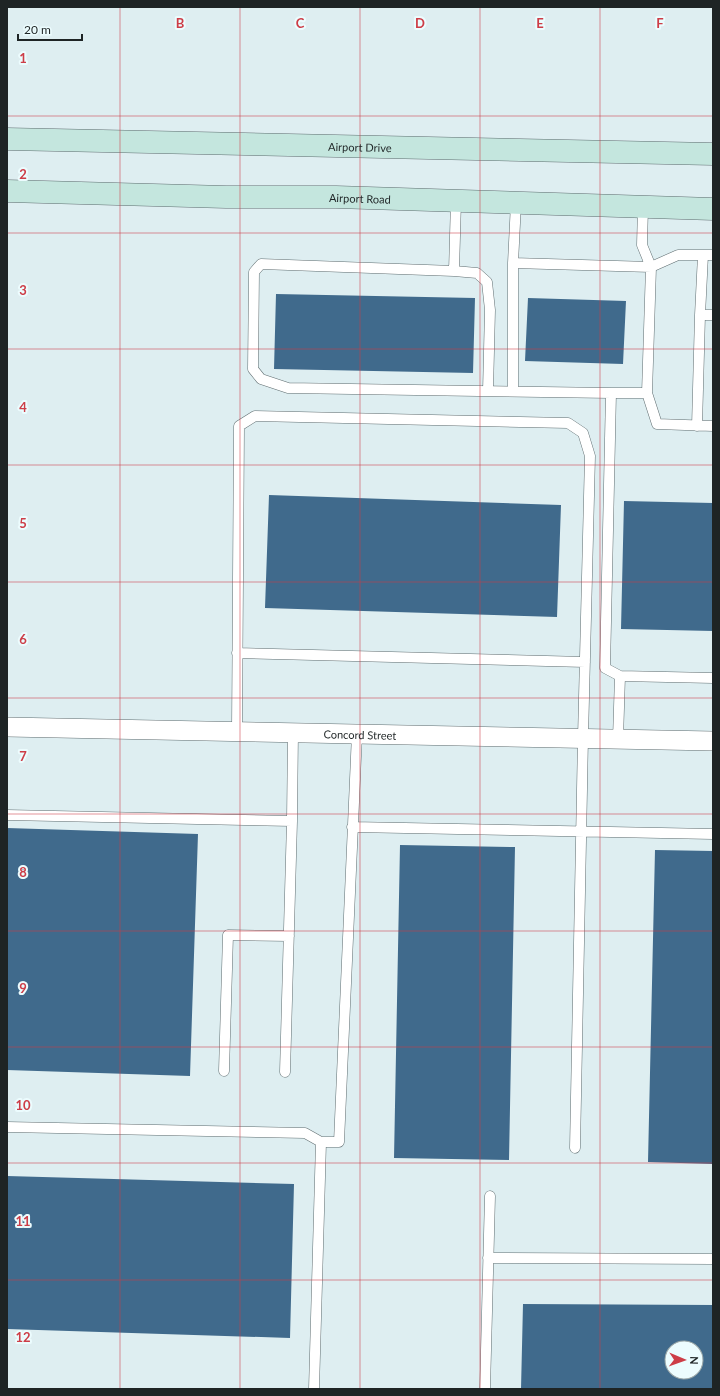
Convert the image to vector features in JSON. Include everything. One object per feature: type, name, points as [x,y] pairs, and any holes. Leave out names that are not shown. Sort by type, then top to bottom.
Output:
[{"type":"main road","name":"Airport Drive","points":[[7,139],[713,154]]},
{"type":"main road","name":"Airport Road","points":[[7,191],[226,197],[336,197],[713,209]]},
{"type":"street","name":"Concord Street","points":[[7,727],[713,741]]},
{"type":"lane","points":[[454,271],[456,201]]},
{"type":"lane","points":[[513,391],[513,263],[516,203]]},
{"type":"lane","points":[[643,207],[642,245],[651,267],[647,393],[657,424],[713,426]]},
{"type":"lane","points":[[513,263],[651,267],[678,255],[708,255],[700,315],[697,426]]},
{"type":"lane","points":[[488,391],[490,310],[487,282],[477,273],[261,264],[254,272],[253,369],[260,379],[288,388],[611,393],[647,393]]},
{"type":"lane","points":[[700,315],[713,315]]},
{"type":"lane","points":[[611,393],[605,668],[620,676],[713,678]]},
{"type":"lane","points":[[237,731],[239,426],[255,416],[568,422],[583,433],[590,456],[575,1148]]},
{"type":"lane","points":[[237,653],[585,662]]},
{"type":"lane","points":[[618,739],[620,676]]},
{"type":"lane","points":[[285,1072],[293,732]]},
{"type":"lane","points":[[7,1127],[305,1133],[321,1142],[339,1142],[357,734]]},
{"type":"lane","points":[[7,815],[292,821]]},
{"type":"lane","points":[[352,827],[713,834]]},
{"type":"lane","points":[[224,1071],[228,935],[289,936]]},
{"type":"lane","points":[[314,1389],[321,1142]]},
{"type":"lane","points":[[485,1389],[490,1196]]},
{"type":"lane","points":[[488,1258],[713,1259]]},
{"type":"building","points":[[276,294],[475,298],[473,373],[274,369]]},
{"type":"building","points":[[528,298],[626,301],[623,364],[525,361]]},
{"type":"building","points":[[269,495],[561,505],[557,617],[265,608]]},
{"type":"building","points":[[624,501],[713,503],[713,631],[621,629]]},
{"type":"building","points":[[7,828],[198,834],[190,1076],[7,1070]]},
{"type":"building","points":[[400,845],[515,847],[509,1160],[394,1158]]},
{"type":"building","points":[[655,850],[713,851],[713,1164],[648,1162]]},
{"type":"building","points":[[7,1176],[294,1184],[290,1338],[7,1329]]},
{"type":"building","points":[[523,1304],[713,1305],[713,1389],[521,1389]]}]
